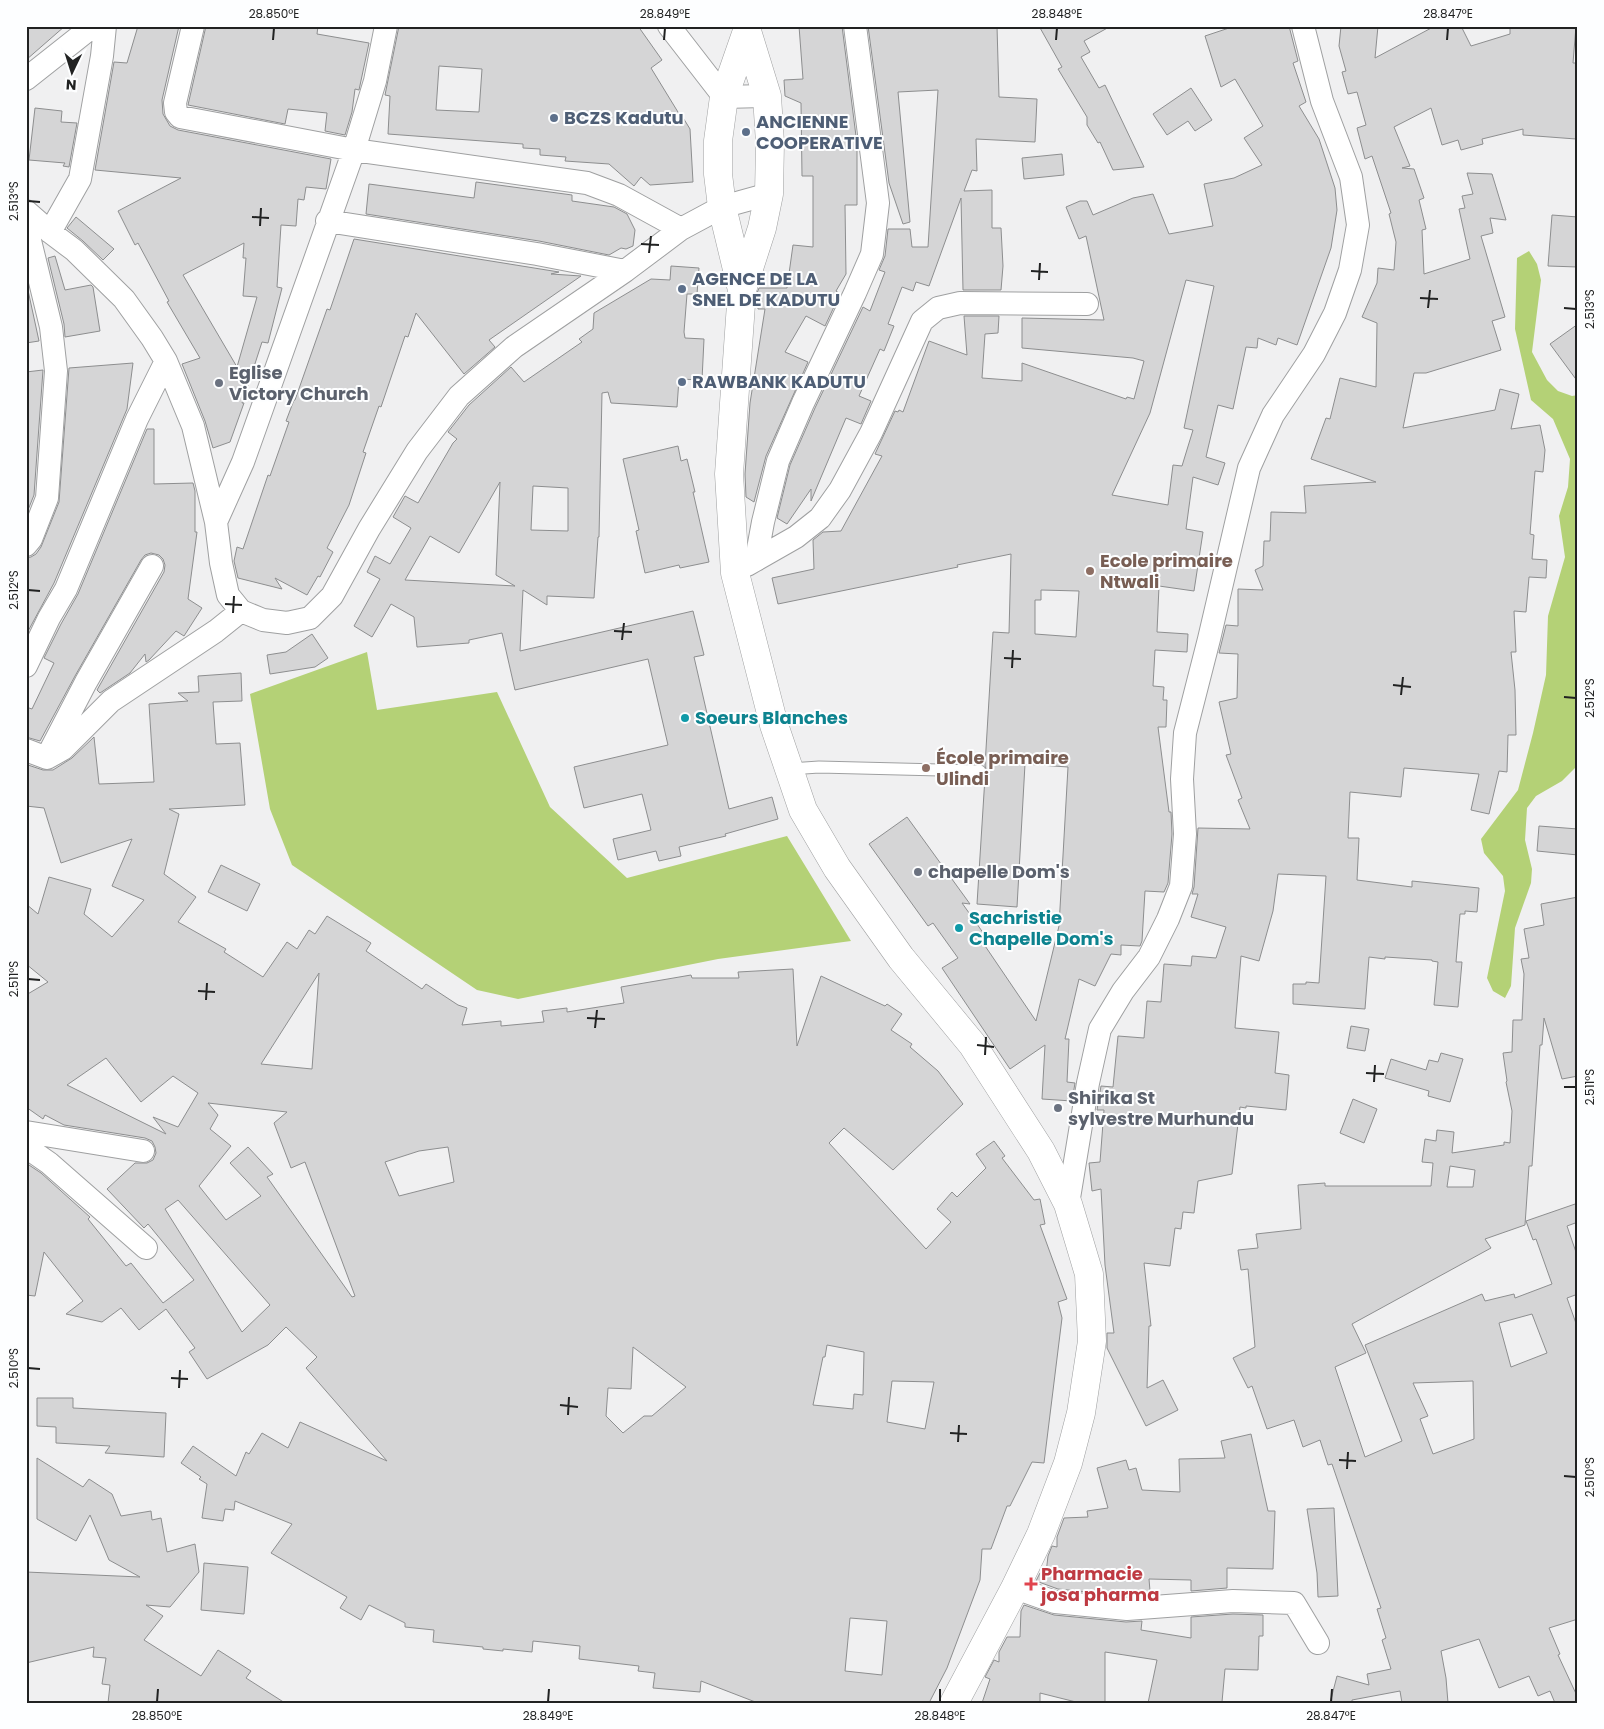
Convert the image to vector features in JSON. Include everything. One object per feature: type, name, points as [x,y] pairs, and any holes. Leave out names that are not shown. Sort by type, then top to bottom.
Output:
[{"type":"street","points":[[26,79],[93,26]]},
{"type":"street","points":[[50,232],[80,179],[102,56],[105,26]]},
{"type":"street","points":[[193,26],[175,103],[176,112],[180,117],[354,150],[587,183],[619,195],[681,229]]},
{"type":"street","points":[[216,522],[243,462],[327,221],[354,150],[375,81],[386,26]]},
{"type":"street","points":[[669,26],[724,97]]},
{"type":"street","points":[[746,566],[763,522],[778,461],[802,403],[872,254],[878,203],[855,26]]},
{"type":"street","points":[[1068,1204],[1082,1119],[1100,1029],[1123,991],[1149,957],[1168,919],[1181,886],[1185,834],[1182,779],[1185,733],[1249,468],[1273,415],[1314,354],[1335,312],[1350,270],[1358,225],[1351,177],[1322,101],[1303,26]]},
{"type":"street","points":[[742,290],[722,207],[718,166],[718,141],[724,97],[747,28]]},
{"type":"street","points":[[747,28],[767,96],[770,143],[769,194],[762,228],[742,290],[729,474],[774,725],[804,810],[836,868],[901,958],[972,1044],[1041,1151],[1068,1204],[1089,1274],[1092,1341],[1082,1413],[1068,1463],[1041,1534],[1015,1588],[954,1703]]},
{"type":"street","points":[[724,97],[767,96]]},
{"type":"street","points":[[26,211],[74,250],[124,299],[166,361],[193,426],[216,522],[221,563],[228,595],[241,611],[263,620],[287,623],[310,618],[332,596],[417,451],[460,396],[514,347],[625,271],[681,229],[722,207],[769,194]]},
{"type":"street","points":[[327,221],[537,254],[625,271]]},
{"type":"street","points":[[26,224],[51,327],[56,371],[47,498],[31,539],[26,545]]},
{"type":"street","points":[[746,566],[796,537],[820,518],[840,490],[871,433],[922,321],[938,308],[960,303],[1086,304]]},
{"type":"street","points":[[26,666],[49,618],[66,589],[137,419],[166,361]]},
{"type":"street","points":[[36,754],[86,682],[152,566]]},
{"type":"street","points":[[36,754],[63,749],[111,701],[216,631],[241,611]]},
{"type":"street","points":[[26,1132],[143,1151]]},
{"type":"street","points":[[26,1147],[49,1163],[146,1248]]},
{"type":"street","points":[[1015,1588],[1054,1602],[1127,1608],[1233,1601],[1294,1603],[1318,1643]]},
{"type":"lane","points":[[790,769],[819,767],[980,771]]},
{"type":"green space","points":[[1529,251],[1537,264],[1541,280],[1532,352],[1547,380],[1558,391],[1572,396],[1578,395],[1578,765],[1562,781],[1536,796],[1527,808],[1525,840],[1532,869],[1531,883],[1515,928],[1511,986],[1505,998],[1493,991],[1487,978],[1505,891],[1503,876],[1484,853],[1481,839],[1518,790],[1533,733],[1546,675],[1548,616],[1565,557],[1559,516],[1568,487],[1570,459],[1553,419],[1531,400],[1515,329],[1517,258]]},
{"type":"green space","points":[[367,652],[377,710],[497,692],[550,807],[627,878],[787,836],[851,941],[718,959],[518,999],[477,990],[292,865],[270,809],[250,694]]},
{"type":"building","points":[[26,26],[65,26],[26,60]]},
{"type":"building","points":[[138,26],[179,26],[162,100],[163,114],[170,126],[178,130],[331,159],[326,189],[306,187],[304,200],[298,199],[296,226],[281,225],[277,287],[282,288],[268,343],[262,342],[251,376],[241,373],[248,385],[242,403],[244,403],[230,442],[213,448],[205,421],[182,364],[200,358],[167,302],[169,301],[138,243],[135,245],[118,211],[181,178],[95,170],[114,62],[127,63]],"holes":[[[244,243],[243,258],[246,258],[243,296],[257,297],[237,367],[183,275]]]},
{"type":"building","points":[[206,26],[318,26],[317,34],[369,43],[359,90],[355,89],[352,112],[345,135],[325,131],[327,113],[288,109],[285,124],[188,105]]},
{"type":"building","points":[[399,26],[638,26],[662,60],[651,68],[690,129],[693,182],[650,185],[641,177],[634,186],[609,164],[565,161],[566,157],[540,155],[540,149],[523,148],[523,144],[388,134],[390,96],[385,95]],"holes":[[[439,66],[482,69],[479,112],[436,110]]]},
{"type":"building","points":[[799,26],[842,26],[857,144],[857,205],[845,205],[846,274],[836,291],[840,294],[825,326],[806,316],[785,352],[808,362],[766,456],[754,502],[746,497],[745,474],[750,403],[765,309],[758,309],[757,293],[759,288],[787,288],[793,245],[813,247],[813,176],[802,176],[801,103],[785,96],[784,80],[803,79]]},
{"type":"building","points":[[868,26],[997,26],[999,97],[1037,99],[1035,142],[976,139],[977,171],[972,170],[964,191],[992,190],[992,228],[1001,228],[1003,266],[1001,290],[963,290],[961,198],[929,286],[916,282],[913,291],[902,287],[888,324],[894,326],[884,351],[880,349],[859,396],[871,401],[861,424],[846,418],[811,501],[811,489],[787,524],[777,518],[790,465],[863,307],[870,311],[885,272],[879,270],[885,256],[888,229],[910,229],[912,247],[928,247],[938,90],[898,92],[910,222],[903,224],[889,183]]},
{"type":"building","points":[[1039,26],[1111,26],[1084,41],[1090,52],[1081,57],[1099,88],[1105,85],[1144,167],[1113,170],[1100,142],[1098,143],[1087,125],[1087,117],[1058,69],[1062,67]]},
{"type":"building","points":[[1235,26],[1289,26],[1298,61],[1293,63],[1306,102],[1299,106],[1319,139],[1335,188],[1337,210],[1331,248],[1297,345],[1278,338],[1276,345],[1258,338],[1257,348],[1246,347],[1233,409],[1218,405],[1206,457],[1225,463],[1218,485],[1193,477],[1186,529],[1203,532],[1194,591],[1159,586],[1157,632],[1188,634],[1187,652],[1155,650],[1153,686],[1164,687],[1163,700],[1167,700],[1166,727],[1158,727],[1169,812],[1171,812],[1172,834],[1168,883],[1164,892],[1145,891],[1142,941],[1140,946],[1121,945],[1121,955],[1111,954],[1095,986],[1079,979],[1065,1039],[1069,1039],[1067,1082],[1075,1083],[1072,1101],[1042,1099],[1045,1045],[1010,1069],[942,968],[958,958],[933,923],[928,926],[869,844],[907,817],[970,904],[962,903],[984,934],[979,937],[1036,1021],[1059,926],[1068,767],[1025,764],[1017,907],[977,904],[985,777],[987,772],[985,766],[993,632],[1009,633],[1011,554],[957,565],[958,567],[778,604],[772,578],[814,569],[813,540],[823,532],[841,531],[882,456],[875,454],[895,411],[903,412],[929,341],[967,355],[964,316],[999,316],[998,333],[985,334],[982,378],[1022,381],[1022,363],[1126,399],[1127,397],[1134,399],[1144,361],[1133,358],[1022,348],[1022,318],[1104,320],[1086,236],[1079,239],[1066,207],[1080,201],[1087,201],[1093,215],[1133,198],[1153,194],[1169,234],[1213,226],[1204,184],[1234,178],[1262,165],[1244,138],[1263,126],[1235,79],[1221,87],[1205,36]],"holes":[[[1186,280],[1214,286],[1184,428],[1193,430],[1182,466],[1173,465],[1168,505],[1112,495],[1150,413]],[[1041,590],[1079,591],[1076,637],[1035,634],[1035,600],[1041,600]]]},
{"type":"building","points":[[1341,26],[1378,26],[1375,58],[1435,26],[1461,26],[1471,46],[1510,34],[1510,26],[1576,26],[1573,63],[1578,63],[1576,139],[1523,135],[1523,129],[1482,139],[1483,144],[1461,150],[1458,140],[1442,145],[1431,108],[1394,127],[1410,166],[1402,168],[1414,169],[1424,198],[1419,200],[1426,229],[1422,230],[1424,274],[1470,259],[1459,209],[1465,208],[1462,196],[1473,194],[1467,173],[1492,174],[1506,220],[1490,218],[1493,233],[1481,236],[1505,317],[1492,321],[1501,350],[1426,373],[1414,373],[1403,428],[1495,410],[1500,389],[1519,394],[1511,429],[1540,425],[1545,450],[1543,472],[1535,471],[1530,534],[1534,535],[1532,559],[1547,560],[1546,578],[1529,577],[1526,612],[1514,611],[1516,652],[1511,652],[1515,690],[1516,735],[1508,735],[1507,772],[1499,771],[1489,814],[1471,810],[1479,774],[1404,768],[1401,797],[1350,792],[1348,838],[1359,838],[1357,880],[1412,887],[1412,881],[1479,888],[1477,912],[1465,911],[1465,914],[1460,914],[1456,962],[1462,962],[1458,1007],[1434,1005],[1438,962],[1385,957],[1385,959],[1369,957],[1365,1009],[1293,1004],[1293,984],[1319,983],[1326,876],[1278,874],[1273,911],[1259,961],[1241,956],[1235,1028],[1279,1032],[1275,1073],[1289,1075],[1286,1110],[1240,1107],[1232,1174],[1198,1181],[1194,1213],[1183,1212],[1181,1229],[1175,1228],[1170,1266],[1144,1263],[1151,1326],[1149,1326],[1147,1388],[1163,1380],[1178,1410],[1146,1426],[1107,1348],[1107,1333],[1114,1333],[1105,1265],[1101,1189],[1092,1191],[1089,1163],[1100,1162],[1104,1110],[1097,1110],[1101,1086],[1113,1087],[1118,1036],[1144,1038],[1147,1001],[1161,1002],[1164,964],[1191,966],[1192,956],[1216,958],[1226,927],[1191,917],[1198,894],[1192,894],[1198,828],[1250,829],[1238,800],[1242,798],[1226,755],[1231,754],[1219,702],[1237,698],[1238,654],[1219,653],[1226,625],[1238,626],[1238,589],[1263,590],[1255,570],[1263,566],[1264,541],[1270,541],[1271,512],[1306,513],[1304,486],[1376,482],[1311,459],[1326,418],[1330,419],[1340,378],[1376,387],[1377,323],[1362,317],[1377,283],[1378,268],[1394,270],[1396,242],[1389,214],[1391,213],[1372,156],[1365,159],[1357,128],[1366,125],[1357,92],[1348,94],[1342,72],[1346,71],[1339,46]]},
{"type":"building","points":[[1191,88],[1212,120],[1195,131],[1188,121],[1167,135],[1153,114]]},
{"type":"building","points":[[35,108],[62,111],[61,122],[77,123],[69,167],[63,166],[65,163],[29,160]]},
{"type":"building","points":[[1062,154],[1064,175],[1024,179],[1022,158]]},
{"type":"building","points":[[476,182],[572,195],[572,201],[614,207],[627,214],[635,230],[633,246],[626,249],[621,248],[609,255],[539,241],[366,214],[369,184],[474,198]]},
{"type":"building","points":[[1552,215],[1578,217],[1578,267],[1548,266]]},
{"type":"building","points":[[76,217],[114,249],[103,260],[67,228]]},
{"type":"building","points":[[354,239],[559,272],[551,274],[581,276],[489,340],[495,347],[464,374],[416,313],[408,337],[405,336],[381,407],[379,406],[363,452],[366,453],[349,505],[327,548],[333,552],[320,577],[318,576],[307,595],[275,578],[282,589],[238,578],[234,561],[237,547],[243,549],[268,475],[270,476],[289,422],[286,421],[327,309],[330,310]]},
{"type":"building","points":[[55,256],[65,290],[91,285],[93,287],[100,331],[65,337],[64,324],[48,258]]},
{"type":"building","points":[[671,266],[699,268],[697,294],[687,294],[684,332],[685,338],[704,339],[702,380],[679,379],[677,407],[611,403],[608,392],[602,393],[599,537],[594,598],[547,596],[547,605],[523,590],[520,651],[693,611],[704,655],[694,657],[729,809],[772,797],[778,819],[725,834],[726,836],[679,847],[681,856],[659,861],[656,851],[618,860],[613,839],[651,830],[642,794],[584,808],[574,767],[668,745],[648,659],[515,690],[502,633],[469,640],[469,643],[417,647],[414,617],[391,604],[372,637],[354,626],[380,579],[367,572],[375,556],[390,564],[411,528],[393,517],[405,496],[418,503],[457,439],[448,432],[469,405],[511,367],[524,382],[582,342],[579,339],[593,329],[594,313],[651,279],[670,280]],"holes":[[[500,482],[496,575],[515,586],[405,580],[430,536],[459,553]],[[533,486],[568,488],[568,531],[531,530]]]},
{"type":"building","points":[[26,281],[39,341],[26,343]]},
{"type":"building","points":[[1578,324],[1578,382],[1550,344]]},
{"type":"building","points":[[133,363],[127,409],[54,583],[26,635],[26,558],[36,554],[41,547],[59,502],[69,368]]},
{"type":"building","points":[[43,370],[34,495],[26,515],[26,372]]},
{"type":"building","points":[[147,429],[154,429],[154,484],[193,483],[195,491],[195,532],[197,532],[188,599],[202,608],[184,636],[176,631],[149,660],[146,662],[145,654],[130,673],[100,693],[97,690],[164,572],[165,565],[159,555],[151,553],[145,555],[40,741],[26,737],[26,707],[32,709],[54,663],[44,658],[78,594]]},
{"type":"building","points":[[678,446],[681,461],[687,459],[709,562],[680,568],[679,565],[645,573],[636,531],[639,530],[623,459]]},
{"type":"building","points":[[312,634],[328,658],[315,667],[270,674],[267,655],[286,652]]},
{"type":"building","points":[[241,673],[242,701],[213,702],[216,744],[240,743],[245,805],[169,809],[179,814],[164,874],[196,897],[178,922],[226,949],[224,952],[263,977],[287,942],[297,949],[309,930],[315,934],[327,916],[371,943],[366,951],[422,989],[426,984],[458,1005],[467,1008],[462,1025],[501,1021],[501,1026],[544,1022],[542,1011],[567,1008],[567,1012],[624,1003],[621,987],[691,975],[692,978],[739,978],[738,972],[793,969],[797,1046],[821,976],[885,1006],[887,1004],[902,1014],[891,1030],[912,1044],[910,1047],[938,1071],[963,1104],[893,1170],[844,1128],[829,1143],[926,1249],[951,1222],[937,1209],[952,1192],[957,1197],[986,1168],[976,1154],[994,1141],[1005,1156],[1002,1158],[1034,1200],[1040,1199],[1045,1224],[1040,1225],[1067,1299],[1058,1302],[1062,1318],[1044,1463],[1032,1462],[1010,1506],[1007,1506],[991,1549],[982,1549],[980,1580],[947,1668],[929,1703],[758,1703],[701,1681],[700,1692],[653,1688],[655,1673],[638,1671],[639,1666],[579,1659],[580,1646],[533,1641],[532,1652],[483,1649],[483,1647],[433,1642],[434,1630],[405,1627],[405,1623],[369,1605],[361,1620],[340,1608],[347,1597],[271,1553],[292,1524],[235,1501],[234,1510],[225,1509],[223,1521],[202,1518],[207,1484],[199,1479],[201,1477],[181,1463],[193,1446],[236,1476],[246,1452],[249,1454],[262,1433],[288,1448],[300,1422],[387,1461],[306,1368],[317,1357],[286,1327],[268,1345],[207,1379],[189,1352],[195,1348],[166,1309],[139,1330],[121,1308],[102,1322],[66,1314],[83,1301],[44,1252],[35,1296],[26,1295],[26,1163],[41,1173],[90,1217],[88,1219],[126,1266],[131,1263],[163,1303],[194,1280],[148,1224],[144,1228],[107,1189],[135,1163],[147,1163],[153,1160],[156,1153],[152,1141],[145,1138],[64,1125],[45,1115],[43,1119],[26,1107],[26,995],[48,982],[26,964],[26,904],[38,914],[49,877],[91,889],[84,914],[112,937],[144,900],[112,886],[132,839],[61,863],[44,808],[26,806],[28,765],[43,770],[53,770],[72,758],[94,737],[99,784],[154,782],[149,704],[188,701],[178,693],[199,692],[198,676]],"holes":[[[319,973],[312,1069],[261,1064]],[[106,1058],[141,1102],[173,1076],[198,1093],[178,1127],[153,1117],[166,1134],[67,1085]],[[208,1103],[287,1112],[274,1123],[291,1168],[305,1162],[355,1296],[352,1297],[267,1177],[273,1174],[248,1147],[230,1163],[261,1196],[226,1220],[199,1186],[231,1146],[210,1129],[218,1115]],[[448,1147],[454,1182],[399,1196],[385,1162],[419,1151]],[[178,1200],[270,1305],[242,1332],[165,1209]],[[827,1345],[864,1352],[863,1395],[854,1394],[853,1409],[813,1405],[823,1357],[825,1357]],[[633,1347],[686,1387],[652,1416],[644,1416],[623,1433],[606,1416],[608,1388],[631,1389]],[[892,1381],[934,1382],[925,1429],[887,1422]],[[850,1618],[887,1621],[882,1675],[845,1671]]]},
{"type":"building","points":[[1539,826],[1578,829],[1578,855],[1537,851]]},
{"type":"building","points":[[221,865],[260,884],[247,911],[208,892]]},
{"type":"building","points":[[1578,897],[1578,1076],[1562,1079],[1544,1018],[1542,1045],[1540,1045],[1532,1166],[1529,1166],[1525,1225],[1485,1239],[1491,1248],[1352,1324],[1366,1353],[1335,1367],[1365,1457],[1402,1441],[1365,1345],[1482,1294],[1485,1301],[1514,1294],[1515,1298],[1552,1284],[1536,1239],[1533,1240],[1526,1221],[1578,1203],[1578,1222],[1567,1226],[1578,1258],[1578,1294],[1567,1298],[1578,1329],[1578,1619],[1549,1628],[1560,1654],[1558,1655],[1578,1698],[1578,1703],[1555,1703],[1550,1691],[1538,1696],[1529,1676],[1499,1688],[1479,1639],[1441,1651],[1448,1703],[1402,1703],[1400,1691],[1352,1700],[1352,1703],[1330,1703],[1337,1676],[1369,1685],[1367,1674],[1391,1669],[1382,1640],[1386,1638],[1377,1609],[1381,1608],[1332,1464],[1328,1465],[1320,1440],[1303,1447],[1294,1420],[1267,1429],[1252,1386],[1248,1388],[1233,1358],[1255,1347],[1248,1269],[1241,1270],[1238,1250],[1258,1248],[1256,1234],[1301,1229],[1298,1185],[1325,1183],[1325,1186],[1431,1186],[1433,1163],[1422,1162],[1425,1139],[1436,1141],[1437,1130],[1454,1132],[1452,1153],[1504,1145],[1504,1142],[1510,1143],[1512,1111],[1503,1053],[1512,1052],[1513,1020],[1522,1020],[1524,974],[1521,959],[1529,958],[1524,929],[1544,925],[1541,904]],"holes":[[[1450,1166],[1475,1170],[1473,1187],[1447,1187]],[[1532,1314],[1547,1353],[1511,1367],[1499,1323]],[[1473,1381],[1474,1439],[1433,1454],[1420,1419],[1428,1416],[1413,1383]]]},
{"type":"building","points":[[1351,1026],[1369,1029],[1365,1051],[1347,1048]]},
{"type":"building","points":[[1441,1053],[1463,1059],[1450,1102],[1428,1096],[1429,1091],[1385,1078],[1391,1059],[1426,1070],[1429,1060],[1438,1062]]},
{"type":"building","points":[[1353,1099],[1377,1109],[1364,1143],[1340,1133]]},
{"type":"building","points":[[37,1398],[73,1398],[73,1408],[166,1413],[164,1457],[105,1453],[110,1446],[56,1443],[56,1427],[37,1426]]},
{"type":"building","points":[[1251,1434],[1268,1511],[1275,1511],[1273,1569],[1227,1568],[1227,1588],[1191,1591],[1191,1580],[1149,1579],[1150,1591],[1146,1594],[1127,1596],[1058,1589],[1036,1581],[1040,1573],[1046,1573],[1048,1556],[1052,1546],[1057,1547],[1057,1537],[1064,1518],[1088,1517],[1087,1511],[1108,1508],[1097,1468],[1126,1460],[1129,1470],[1136,1468],[1142,1490],[1180,1492],[1179,1459],[1225,1458],[1221,1441]]},
{"type":"building","points":[[37,1458],[83,1487],[89,1479],[112,1494],[121,1516],[151,1511],[152,1520],[161,1518],[167,1552],[195,1544],[199,1572],[170,1607],[146,1605],[163,1616],[144,1640],[201,1676],[218,1650],[251,1671],[246,1678],[285,1703],[108,1703],[110,1685],[102,1684],[106,1658],[93,1657],[94,1647],[26,1663],[26,1572],[140,1577],[109,1560],[90,1515],[76,1541],[37,1519]]},
{"type":"building","points":[[1334,1508],[1338,1596],[1318,1597],[1317,1573],[1307,1509]]},
{"type":"building","points":[[204,1563],[248,1567],[244,1614],[201,1610]]},
{"type":"building","points":[[1024,1605],[1054,1615],[1126,1622],[1142,1621],[1141,1630],[1191,1638],[1191,1617],[1233,1614],[1263,1615],[1263,1636],[1259,1636],[1258,1670],[1225,1669],[1222,1702],[1148,1703],[1157,1660],[1105,1652],[1105,1703],[1080,1703],[1040,1693],[1040,1703],[982,1703],[990,1679],[985,1677],[994,1660],[999,1662],[999,1652],[1007,1637],[1020,1637],[1021,1611]]},
{"type":"place","name":"BCZS Kadutu","points":[[554,118]]},
{"type":"place","name":"ANCIENNE COOPERATIVE","points":[[746,132]]},
{"type":"place","name":"AGENCE DE LA SNEL DE KADUTU","points":[[682,289]]},
{"type":"place","name":"RAWBANK KADUTU","points":[[682,382]]},
{"type":"place","name":"Eglise Victory Church","points":[[219,383]]},
{"type":"place","name":"Ecole primaire Ntwali","points":[[1090,571]]},
{"type":"place","name":"Soeurs Blanches","points":[[685,718]]},
{"type":"place","name":"École primaire Ulindi","points":[[926,768]]},
{"type":"place","name":"chapelle Dom's","points":[[918,872]]},
{"type":"place","name":"Sachristie Chapelle Dom's","points":[[959,928]]},
{"type":"place","name":"Shirika St sylvestre Murhundu","points":[[1058,1108]]},
{"type":"place","name":"Pharmacie josa pharma","points":[[1031,1584]]}]
